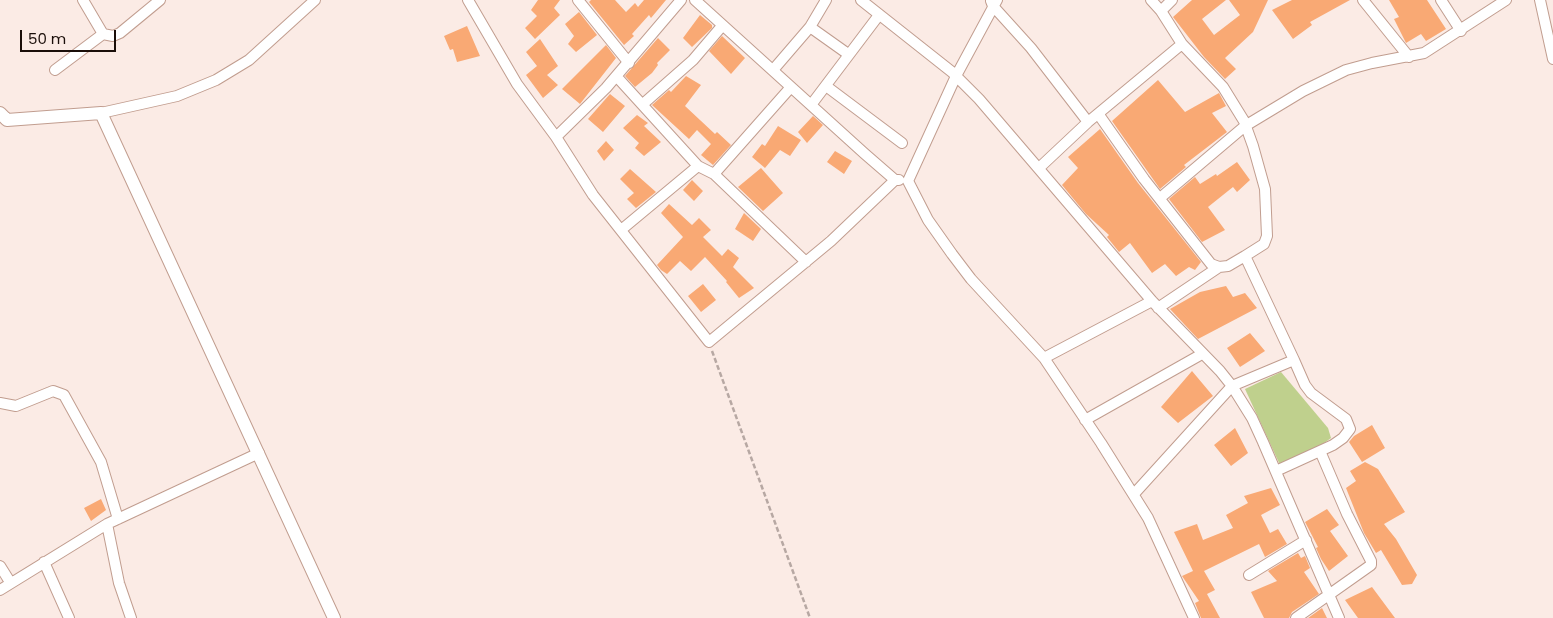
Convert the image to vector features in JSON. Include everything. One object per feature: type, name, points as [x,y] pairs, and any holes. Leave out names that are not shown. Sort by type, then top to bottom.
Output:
[{"type":"street","points":[[83,0],[103,34],[112,36],[120,33],[160,0]]},
{"type":"street","points":[[2,119],[100,113],[177,96],[216,80],[249,60],[315,0]]},
{"type":"street","points":[[468,0],[517,84],[556,137],[593,194],[709,342],[806,262],[895,180]]},
{"type":"street","points":[[578,0],[629,63]]},
{"type":"street","points":[[556,137],[629,63],[681,0]]},
{"type":"street","points":[[695,0],[895,180],[908,181]]},
{"type":"street","points":[[773,70],[810,27],[826,0]]},
{"type":"street","points":[[861,0],[956,76],[979,99],[1155,304],[1220,371],[1232,386],[1252,418],[1338,618]]},
{"type":"street","points":[[1044,358],[1155,304],[1219,267],[1245,256],[1264,244],[1267,236],[1265,189],[1245,126],[1219,82],[1182,44],[1161,11],[1150,0]]},
{"type":"street","points":[[1161,11],[1172,0]]},
{"type":"street","points":[[1363,0],[1409,57]]},
{"type":"street","points":[[1441,0],[1461,31]]},
{"type":"street","points":[[1160,198],[1245,126],[1303,91],[1338,74],[1372,63],[1424,53],[1461,31],[1505,0]]},
{"type":"street","points":[[1540,0],[1553,59]]},
{"type":"street","points":[[908,181],[956,76],[994,2],[1088,122]]},
{"type":"street","points":[[812,105],[848,54],[879,15]]},
{"type":"street","points":[[643,104],[693,60],[722,26]]},
{"type":"street","points":[[810,27],[848,54]]},
{"type":"street","points":[[56,70],[103,34]]},
{"type":"street","points":[[1039,168],[1088,122],[1099,115],[1182,44]]},
{"type":"street","points":[[616,77],[643,104],[698,166],[714,174],[806,262]]},
{"type":"street","points":[[826,86],[902,143]]},
{"type":"street","points":[[714,174],[791,87]]},
{"type":"street","points":[[100,113],[334,618]]},
{"type":"street","points":[[1099,115],[1209,262],[1219,267]]},
{"type":"street","points":[[621,230],[698,166]]},
{"type":"street","points":[[908,181],[928,220],[971,279],[1044,358],[1134,494],[1148,518],[1194,618]]},
{"type":"street","points":[[1245,256],[1311,393],[1350,424],[1348,433],[1343,438],[1320,452],[1276,471]]},
{"type":"street","points":[[1085,420],[1202,354]]},
{"type":"street","points":[[1134,494],[1232,386],[1294,360]]},
{"type":"street","points":[[0,403],[16,406],[53,391],[64,395],[101,462],[118,519]]},
{"type":"street","points":[[1296,618],[1329,597],[1368,568],[1371,561],[1347,514],[1320,452]]},
{"type":"street","points":[[0,590],[10,582],[107,524],[259,454]]},
{"type":"street","points":[[107,524],[119,584],[131,618]]},
{"type":"street","points":[[1250,575],[1306,540]]},
{"type":"street","points":[[44,562],[69,618]]},
{"type":"street","points":[[0,566],[10,582]]},
{"type":"path","points":[[709,342],[810,618]]},
{"type":"green space","points":[[1281,372],[1328,428],[1331,438],[1311,453],[1280,465],[1245,389]]},
{"type":"building","points":[[538,0],[560,0],[554,8],[560,15],[535,39],[525,28],[537,16],[531,10]]},
{"type":"building","points":[[591,0],[615,0],[626,12],[635,3],[638,7],[644,0],[666,0],[651,18],[649,15],[632,34],[634,36],[624,45],[589,2]]},
{"type":"building","points":[[1192,0],[1226,0],[1202,19],[1214,35],[1240,15],[1229,0],[1268,0],[1253,32],[1225,58],[1236,69],[1225,79],[1204,57],[1173,17]]},
{"type":"building","points":[[1292,0],[1350,0],[1310,22],[1312,25],[1293,39],[1272,10]]},
{"type":"building","points":[[1389,0],[1427,0],[1446,29],[1426,41],[1421,34],[1406,43],[1394,19],[1399,17]]},
{"type":"building","points":[[579,12],[597,35],[576,52],[568,44],[574,36],[565,24]]},
{"type":"building","points":[[700,15],[712,25],[712,28],[692,47],[683,38]]},
{"type":"building","points":[[467,26],[480,56],[457,62],[453,49],[450,50],[444,36]]},
{"type":"building","points":[[722,36],[745,58],[731,74],[709,51]]},
{"type":"building","points":[[658,38],[670,50],[657,63],[658,65],[652,73],[635,87],[625,76]]},
{"type":"building","points":[[540,39],[558,66],[547,75],[558,85],[543,98],[526,75],[537,66],[526,52]]},
{"type":"building","points":[[606,45],[616,58],[580,104],[562,89]]},
{"type":"building","points":[[686,76],[701,85],[685,106],[715,134],[717,132],[731,145],[713,165],[701,155],[711,144],[697,130],[689,139],[652,105],[669,90],[671,92]]},
{"type":"building","points":[[1158,80],[1185,112],[1219,93],[1226,106],[1212,113],[1227,132],[1184,165],[1186,167],[1160,189],[1112,121]]},
{"type":"building","points":[[610,94],[625,106],[603,132],[588,119]]},
{"type":"building","points":[[637,115],[648,123],[644,126],[661,142],[644,156],[635,148],[639,143],[623,128]]},
{"type":"building","points":[[813,116],[823,125],[807,143],[798,132]]},
{"type":"building","points":[[778,126],[801,140],[790,156],[780,150],[765,168],[752,157],[762,144],[765,146]]},
{"type":"building","points":[[1100,129],[1138,183],[1201,262],[1195,270],[1189,267],[1176,276],[1165,264],[1152,273],[1130,243],[1119,252],[1107,237],[1109,235],[1086,214],[1062,185],[1078,168],[1068,157]]},
{"type":"building","points":[[606,141],[614,150],[604,161],[597,151]]},
{"type":"building","points":[[835,151],[852,161],[844,174],[827,162]]},
{"type":"building","points":[[1237,162],[1250,180],[1237,192],[1233,187],[1208,207],[1225,230],[1202,242],[1169,199],[1195,177],[1200,184],[1216,174],[1217,176]]},
{"type":"building","points":[[761,168],[783,193],[763,211],[738,187]]},
{"type":"building","points":[[630,169],[656,192],[636,208],[627,199],[634,193],[620,179]]},
{"type":"building","points":[[692,180],[703,191],[694,201],[683,190]]},
{"type":"building","points":[[669,204],[692,225],[699,218],[711,230],[703,237],[722,256],[728,249],[739,258],[733,267],[754,288],[739,298],[727,281],[705,257],[691,271],[680,261],[667,274],[661,270],[657,265],[683,237],[661,213]]},
{"type":"building","points":[[744,213],[761,229],[753,241],[735,229]]},
{"type":"building","points":[[703,284],[716,300],[701,312],[688,296]]},
{"type":"building","points":[[1226,286],[1233,297],[1245,293],[1257,308],[1198,339],[1170,309],[1200,292]]},
{"type":"building","points":[[1250,333],[1265,351],[1240,367],[1227,348]]},
{"type":"building","points":[[1192,371],[1213,396],[1178,423],[1161,407]]},
{"type":"building","points":[[1372,425],[1385,448],[1362,462],[1349,442],[1354,436]]},
{"type":"building","points":[[1235,428],[1248,453],[1231,466],[1214,445]]},
{"type":"building","points":[[1365,462],[1378,469],[1405,512],[1384,524],[1396,539],[1417,575],[1412,584],[1402,585],[1381,550],[1376,553],[1364,533],[1346,488],[1356,481],[1350,471]]},
{"type":"building","points":[[1271,488],[1280,505],[1261,515],[1270,533],[1278,529],[1287,544],[1265,557],[1259,544],[1204,571],[1215,590],[1207,594],[1220,618],[1201,618],[1195,603],[1199,601],[1182,576],[1193,571],[1174,532],[1197,524],[1203,540],[1233,528],[1226,515],[1248,503],[1244,496]]},
{"type":"building","points":[[101,499],[106,510],[91,521],[84,508]]},
{"type":"building","points":[[1327,509],[1339,525],[1330,531],[1348,556],[1329,571],[1321,559],[1316,548],[1318,547],[1305,522]]},
{"type":"building","points":[[1298,553],[1301,558],[1305,556],[1310,568],[1304,572],[1319,594],[1292,612],[1289,618],[1264,618],[1251,592],[1277,581],[1268,571]]},
{"type":"building","points":[[1372,587],[1395,618],[1358,618],[1345,600]]},
{"type":"building","points":[[1322,608],[1327,618],[1308,618]]}]
